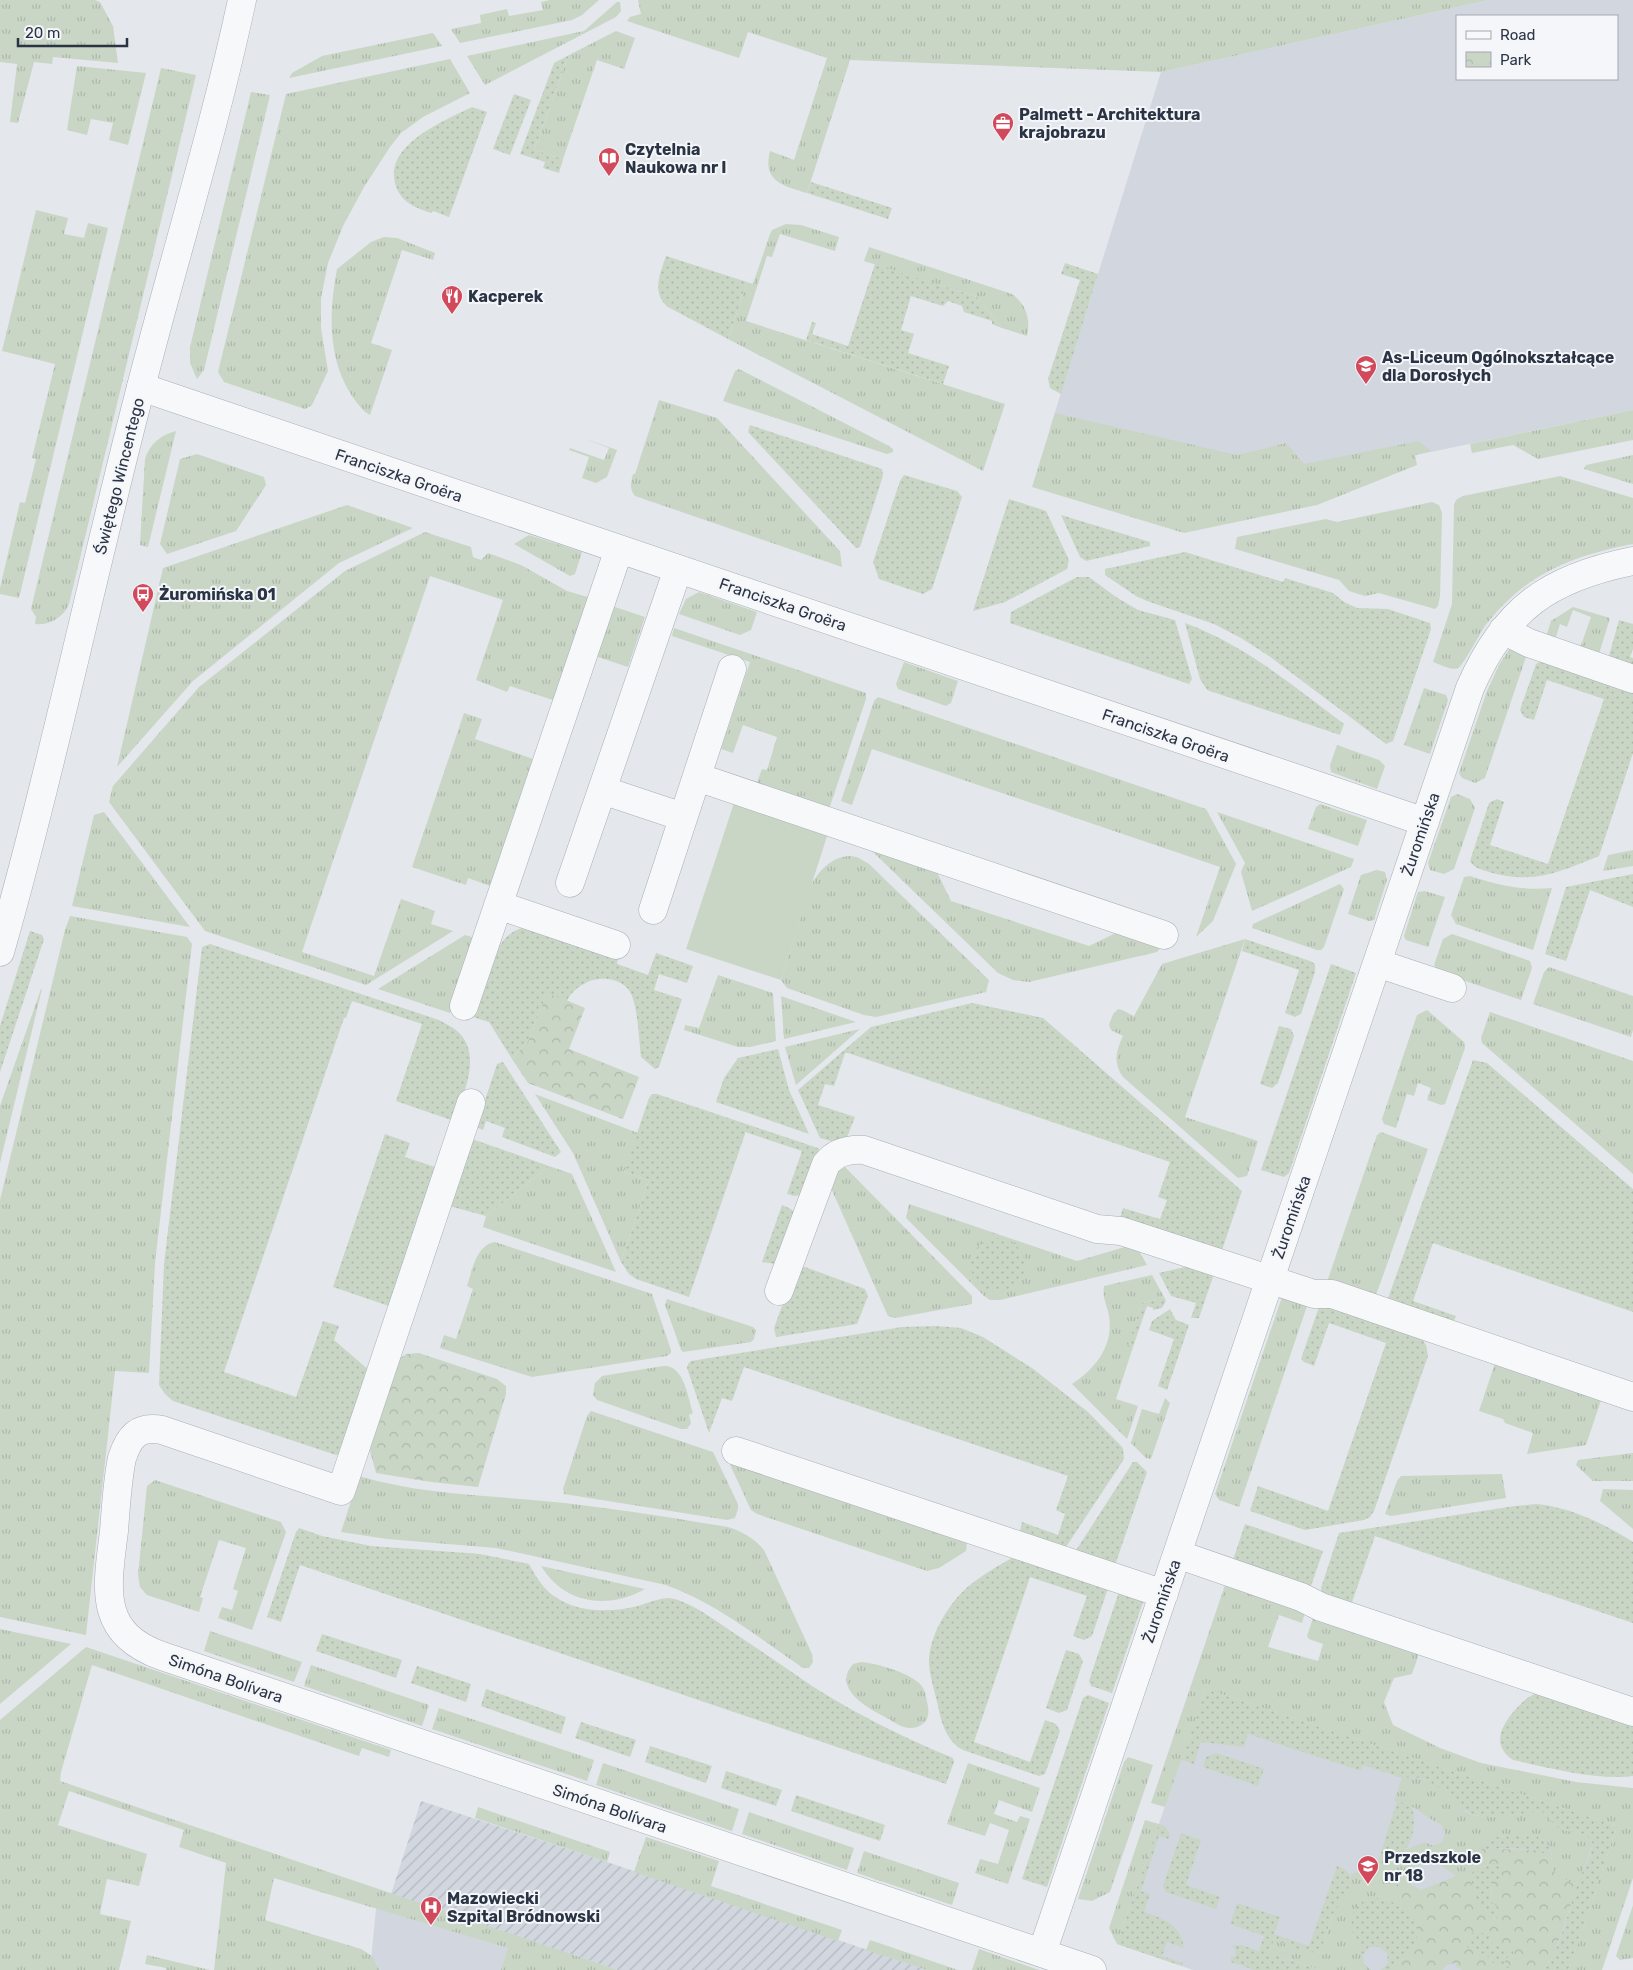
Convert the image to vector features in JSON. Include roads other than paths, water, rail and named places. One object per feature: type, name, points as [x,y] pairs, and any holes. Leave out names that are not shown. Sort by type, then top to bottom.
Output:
[{"type":"street","name":"Świętego Wincentego","points":[[0,952],[36,820],[141,387],[221,92],[242,0]]},
{"type":"street","name":"Franciszka Groëra","points":[[141,387],[1424,822]]},
{"type":"street","points":[[464,1006],[619,548]]},
{"type":"street","name":"Żuromińska","points":[[1042,1953],[1470,688],[1488,650],[1502,630],[1532,601],[1559,584],[1586,572],[1633,561]]},
{"type":"street","points":[[570,883],[678,568]]},
{"type":"street","points":[[1502,630],[1529,643],[1633,679]]},
{"type":"street","points":[[653,910],[732,669]]},
{"type":"street","points":[[697,777],[1164,935]]},
{"type":"street","points":[[602,790],[683,817]]},
{"type":"street","points":[[498,905],[616,945]]},
{"type":"street","points":[[1377,962],[1452,988]]},
{"type":"street","name":"Simóna Bolívara","points":[[471,1104],[341,1491],[162,1430],[144,1429],[128,1443],[121,1466],[108,1590],[112,1612],[117,1622],[130,1640],[141,1648],[180,1663],[1092,1970]]},
{"type":"street","points":[[779,1291],[824,1168],[837,1154],[852,1150],[869,1151],[1098,1229],[1121,1231],[1314,1294],[1332,1294],[1633,1397]]},
{"type":"street","points":[[736,1451],[1164,1594]]},
{"type":"street","points":[[1177,1554],[1301,1597],[1321,1607],[1633,1712]]},
{"type":"place","name":"Palmett - Architektura krajobrazu","points":[[1003,142]]},
{"type":"place","name":"Czytelnia Naukowa nr I","points":[[609,177]]},
{"type":"place","name":"Kacperek","points":[[452,315]]},
{"type":"place","name":"As-Liceum Ogólnokształcące dla Dorosłych","points":[[1366,385]]},
{"type":"place","name":"Żuromińska 01","points":[[143,613]]},
{"type":"place","name":"Przedszkole nr 18","points":[[1368,1885]]},
{"type":"place","name":"Mazowiecki Szpital Bródnowski","points":[[431,1926]]}]
